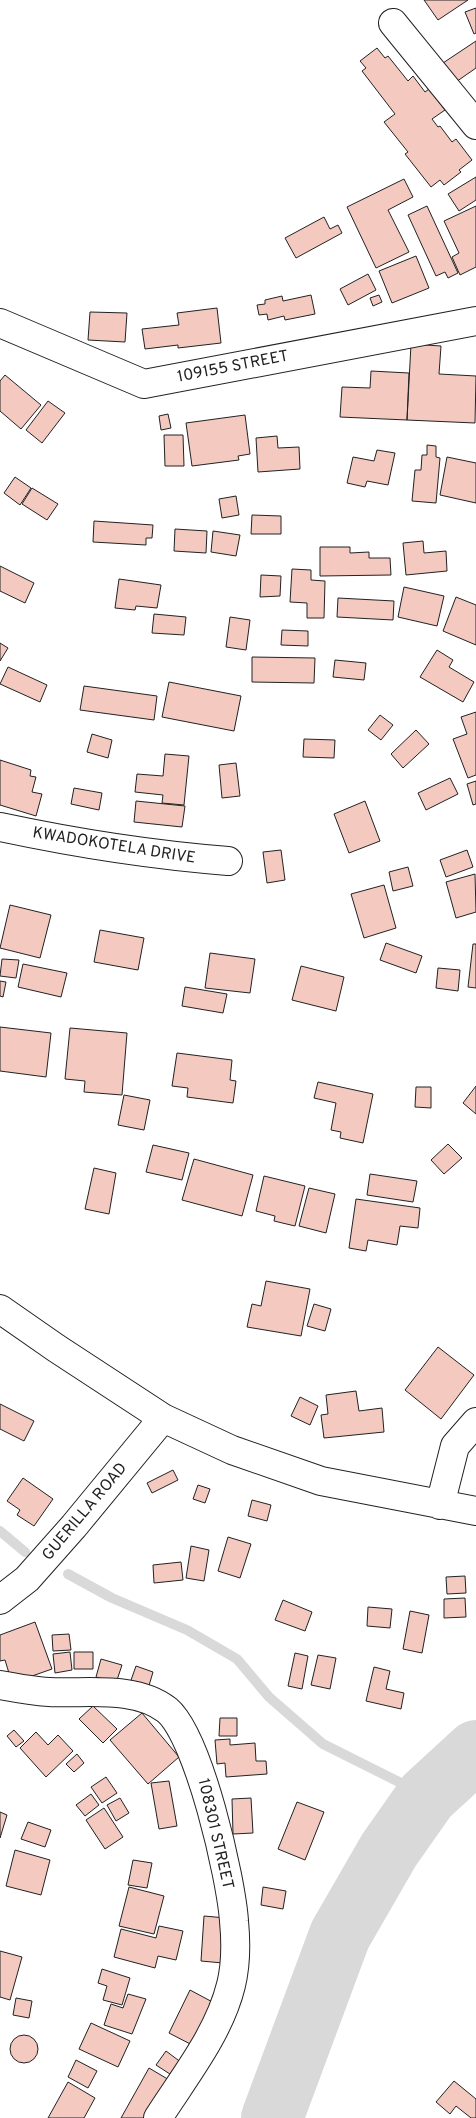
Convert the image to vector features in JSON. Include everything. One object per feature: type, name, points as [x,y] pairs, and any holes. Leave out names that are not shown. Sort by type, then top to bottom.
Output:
[{"type":"street","points":[[394,23],[476,125]]},
{"type":"street","name":"109155 STREET","points":[[0,323],[144,384],[476,321]]},
{"type":"street","name":"KWADOKOTELA DRIVE","points":[[0,827],[41,836],[176,857],[228,861]]},
{"type":"street","points":[[0,1309],[163,1418],[232,1450],[321,1481],[476,1511]]},
{"type":"street","name":"GUERILLA ROAD","points":[[0,1600],[27,1579],[74,1526],[163,1418]]},
{"type":"street","points":[[440,1505],[455,1446],[476,1422]]},
{"type":"street","name":"108301 STREET","points":[[0,1686],[49,1692],[95,1692],[127,1695],[147,1700],[167,1710],[182,1731],[202,1776],[224,1867],[234,1919],[235,1952],[231,1985],[220,2015],[158,2118]]},
{"type":"building","points":[[424,0],[468,0],[438,20]]},
{"type":"building","points":[[476,8],[476,33],[474,34],[465,12]]},
{"type":"building","points":[[476,41],[476,68],[453,84],[440,65]]},
{"type":"building","points":[[377,48],[385,58],[388,56],[408,81],[413,76],[425,92],[429,89],[445,110],[432,119],[452,142],[456,139],[472,160],[459,170],[461,172],[444,185],[440,180],[431,187],[405,154],[408,152],[384,122],[395,114],[362,71],[366,68],[360,61]]},
{"type":"building","points":[[476,177],[476,200],[459,211],[448,194]]},
{"type":"building","points":[[404,179],[413,197],[388,210],[409,252],[376,268],[347,207]]},
{"type":"building","points":[[427,206],[458,273],[448,278],[445,272],[436,276],[408,215]]},
{"type":"building","points":[[476,206],[476,267],[460,275],[452,257],[459,253],[444,221]]},
{"type":"building","points":[[324,217],[330,229],[338,225],[342,233],[296,258],[285,238]]},
{"type":"building","points":[[416,256],[429,288],[392,303],[379,271]]},
{"type":"building","points":[[368,274],[376,290],[348,305],[340,289]]},
{"type":"building","points":[[311,295],[315,314],[285,320],[284,316],[268,320],[267,314],[259,315],[257,305],[265,304],[265,300],[282,296],[283,301]]},
{"type":"building","points":[[379,295],[382,302],[373,306],[370,298]]},
{"type":"building","points":[[217,308],[221,343],[178,348],[178,345],[145,349],[142,329],[179,325],[177,313]]},
{"type":"building","points":[[90,312],[127,313],[125,342],[88,340]]},
{"type":"building","points":[[411,344],[441,346],[439,374],[476,376],[475,423],[407,420]]},
{"type":"building","points":[[371,371],[409,373],[407,420],[340,417],[342,387],[370,388]]},
{"type":"building","points":[[5,375],[41,405],[21,429],[0,411],[0,381]]},
{"type":"building","points":[[48,401],[65,413],[42,443],[26,430]]},
{"type":"building","points":[[168,414],[171,428],[161,430],[159,416]]},
{"type":"building","points":[[245,415],[250,454],[238,456],[239,460],[192,466],[186,423]]},
{"type":"building","points":[[164,435],[183,435],[184,466],[165,466]]},
{"type":"building","points":[[277,436],[278,448],[299,447],[300,469],[258,472],[256,438]]},
{"type":"building","points":[[427,445],[436,446],[436,457],[440,458],[436,503],[412,501],[415,470],[421,470],[422,455],[427,455]]},
{"type":"building","points":[[377,450],[395,453],[388,485],[367,481],[365,487],[347,483],[353,457],[374,461]]},
{"type":"building","points":[[447,457],[476,463],[476,503],[440,495]]},
{"type":"building","points":[[15,477],[31,488],[20,505],[4,493]]},
{"type":"building","points":[[32,488],[58,504],[47,520],[22,504]]},
{"type":"building","points":[[236,496],[239,515],[222,518],[219,499]]},
{"type":"building","points":[[252,515],[281,516],[281,534],[251,534]]},
{"type":"building","points":[[94,521],[153,525],[152,538],[146,538],[146,545],[93,542]]},
{"type":"building","points":[[175,529],[207,531],[206,553],[174,551]]},
{"type":"building","points":[[213,531],[240,535],[236,556],[211,552]]},
{"type":"building","points":[[423,541],[424,553],[446,551],[447,571],[406,575],[403,543]]},
{"type":"building","points":[[320,547],[350,547],[350,553],[369,552],[369,558],[390,558],[391,575],[320,576]]},
{"type":"building","points":[[0,566],[34,583],[25,603],[0,591]]},
{"type":"building","points":[[292,569],[311,570],[311,580],[325,581],[324,618],[307,618],[307,603],[290,602]]},
{"type":"building","points":[[261,575],[281,576],[280,596],[260,597]]},
{"type":"building","points":[[119,579],[161,585],[157,608],[136,606],[135,610],[115,608]]},
{"type":"building","points":[[404,587],[444,596],[437,626],[398,617]]},
{"type":"building","points":[[456,597],[476,605],[476,645],[443,631]]},
{"type":"building","points":[[338,598],[394,601],[393,620],[337,617]]},
{"type":"building","points":[[154,614],[186,617],[184,635],[152,633]]},
{"type":"building","points":[[230,617],[250,620],[246,650],[226,647]]},
{"type":"building","points":[[282,630],[308,631],[308,646],[281,645]]},
{"type":"building","points":[[0,643],[8,648],[0,661]]},
{"type":"building","points":[[437,650],[453,660],[449,667],[474,682],[463,702],[420,677]]},
{"type":"building","points":[[252,657],[315,658],[314,683],[252,682]]},
{"type":"building","points":[[335,660],[366,663],[364,680],[333,677]]},
{"type":"building","points":[[8,667],[47,685],[40,702],[0,684]]},
{"type":"building","points":[[169,682],[241,696],[234,731],[162,717]]},
{"type":"building","points":[[84,686],[157,696],[154,720],[80,710]]},
{"type":"building","points":[[476,712],[476,775],[468,778],[453,739],[467,734],[461,717]]},
{"type":"building","points":[[380,715],[393,725],[381,740],[368,730]]},
{"type":"building","points":[[416,730],[429,744],[403,768],[391,754]]},
{"type":"building","points":[[92,734],[112,740],[108,758],[87,752]]},
{"type":"building","points":[[304,739],[335,740],[334,758],[303,757]]},
{"type":"building","points":[[165,754],[189,756],[184,805],[162,803],[163,795],[135,792],[137,774],[163,776]]},
{"type":"building","points":[[0,760],[31,770],[30,776],[36,777],[32,792],[42,794],[36,816],[0,805]]},
{"type":"building","points":[[236,763],[240,796],[222,798],[219,765]]},
{"type":"building","points":[[450,778],[458,794],[426,810],[418,793]]},
{"type":"building","points":[[476,781],[476,804],[473,805],[467,784]]},
{"type":"building","points":[[74,788],[102,793],[99,810],[71,804]]},
{"type":"building","points":[[136,801],[185,806],[182,827],[134,822]]},
{"type":"building","points":[[365,801],[380,841],[349,853],[334,814]]},
{"type":"building","points":[[281,850],[285,880],[267,883],[263,852]]},
{"type":"building","points":[[467,850],[473,867],[446,877],[440,860]]},
{"type":"building","points":[[408,867],[413,886],[393,891],[389,872]]},
{"type":"building","points":[[475,874],[476,912],[456,918],[446,882]]},
{"type":"building","points":[[384,885],[396,928],[364,938],[351,894]]},
{"type":"building","points":[[10,905],[51,915],[40,958],[0,948]]},
{"type":"building","points":[[100,930],[144,938],[138,970],[94,962]]},
{"type":"building","points":[[386,943],[422,956],[416,973],[380,960]]},
{"type":"building","points":[[473,944],[476,944],[476,988],[468,987]]},
{"type":"building","points":[[210,953],[255,959],[250,993],[205,988]]},
{"type":"building","points":[[2,959],[19,960],[16,978],[0,976]]},
{"type":"building","points":[[23,964],[67,973],[61,997],[18,987]]},
{"type":"building","points":[[301,966],[344,977],[336,1011],[292,1000]]},
{"type":"building","points":[[438,968],[460,970],[458,991],[436,988]]},
{"type":"building","points":[[0,981],[6,982],[3,997],[0,996]]},
{"type":"building","points":[[185,987],[227,994],[223,1013],[182,1006]]},
{"type":"building","points":[[0,1027],[51,1033],[46,1077],[0,1071]]},
{"type":"building","points":[[70,1028],[127,1033],[122,1095],[84,1092],[85,1081],[65,1079]]},
{"type":"building","points":[[177,1053],[232,1060],[230,1080],[236,1081],[233,1103],[187,1097],[188,1088],[172,1086]]},
{"type":"building","points":[[318,1082],[373,1094],[363,1143],[340,1138],[341,1132],[331,1130],[336,1103],[314,1098]]},
{"type":"building","points":[[476,1086],[476,1114],[463,1103]]},
{"type":"building","points":[[416,1087],[431,1087],[431,1108],[415,1107]]},
{"type":"building","points":[[124,1095],[150,1100],[144,1130],[118,1125]]},
{"type":"building","points":[[448,1144],[462,1158],[444,1174],[431,1160]]},
{"type":"building","points":[[153,1145],[189,1153],[182,1180],[146,1172]]},
{"type":"building","points":[[194,1159],[253,1175],[242,1216],[182,1200]]},
{"type":"building","points":[[94,1168],[116,1173],[109,1214],[85,1209]]},
{"type":"building","points":[[370,1174],[417,1181],[413,1202],[367,1195]]},
{"type":"building","points":[[264,1176],[305,1186],[295,1226],[274,1221],[275,1216],[256,1211]]},
{"type":"building","points":[[309,1188],[335,1194],[326,1233],[299,1226]]},
{"type":"building","points":[[356,1199],[420,1208],[418,1228],[400,1226],[397,1245],[368,1240],[366,1251],[349,1248]]},
{"type":"building","points":[[266,1281],[310,1289],[301,1336],[247,1327],[252,1304],[261,1306]]},
{"type":"building","points":[[314,1304],[331,1309],[325,1331],[307,1326]]},
{"type":"building","points":[[438,1347],[474,1375],[441,1419],[405,1390]]},
{"type":"building","points":[[356,1391],[359,1411],[382,1408],[384,1432],[324,1438],[321,1415],[328,1414],[326,1395]]},
{"type":"building","points":[[300,1397],[318,1406],[310,1425],[291,1416]]},
{"type":"building","points":[[0,1404],[34,1421],[24,1441],[0,1429]]},
{"type":"building","points":[[173,1470],[178,1480],[152,1493],[147,1483]]},
{"type":"building","points":[[23,1478],[53,1499],[34,1526],[17,1515],[20,1510],[7,1501]]},
{"type":"building","points":[[198,1485],[210,1489],[205,1503],[193,1499]]},
{"type":"building","points":[[252,1500],[271,1505],[267,1521],[248,1516]]},
{"type":"building","points":[[228,1537],[251,1544],[240,1578],[218,1571]]},
{"type":"building","points":[[191,1546],[209,1550],[204,1581],[186,1578]]},
{"type":"building","points":[[181,1562],[183,1580],[154,1583],[153,1565]]},
{"type":"building","points":[[465,1576],[466,1593],[447,1594],[446,1577]]},
{"type":"building","points":[[465,1598],[466,1617],[444,1618],[444,1599]]},
{"type":"building","points":[[283,1600],[312,1612],[305,1631],[275,1620]]},
{"type":"building","points":[[368,1607],[392,1609],[390,1628],[367,1626]]},
{"type":"building","points":[[410,1611],[429,1615],[422,1653],[403,1649]]},
{"type":"building","points":[[35,1622],[52,1669],[12,1683],[5,1660],[0,1661],[0,1635]]},
{"type":"building","points":[[69,1634],[71,1650],[53,1651],[52,1635]]},
{"type":"building","points":[[70,1652],[72,1670],[55,1673],[53,1654]]},
{"type":"building","points":[[74,1652],[93,1652],[93,1669],[74,1669]]},
{"type":"building","points":[[295,1653],[308,1656],[302,1689],[288,1686]]},
{"type":"building","points":[[318,1655],[336,1658],[330,1689],[311,1685]]},
{"type":"building","points":[[101,1659],[122,1665],[116,1683],[96,1677]]},
{"type":"building","points":[[136,1666],[153,1672],[148,1689],[130,1683]]},
{"type":"building","points":[[374,1667],[390,1671],[386,1689],[404,1693],[401,1709],[366,1701]]},
{"type":"building","points":[[93,1706],[117,1729],[103,1743],[79,1719]]},
{"type":"building","points":[[142,1713],[179,1757],[148,1784],[110,1740]]},
{"type":"building","points":[[220,1718],[237,1718],[237,1736],[219,1736]]},
{"type":"building","points":[[14,1730],[24,1741],[16,1747],[7,1736]]},
{"type":"building","points":[[36,1732],[48,1745],[58,1735],[73,1751],[46,1777],[20,1748]]},
{"type":"building","points":[[230,1739],[230,1745],[255,1743],[256,1761],[266,1761],[267,1774],[226,1777],[225,1763],[217,1764],[215,1740]]},
{"type":"building","points":[[77,1754],[84,1763],[74,1772],[66,1764]]},
{"type":"building","points":[[106,1777],[117,1793],[102,1803],[91,1787]]},
{"type":"building","points":[[169,1781],[177,1826],[159,1829],[151,1783]]},
{"type":"building","points":[[91,1794],[99,1805],[85,1816],[76,1805]]},
{"type":"building","points":[[120,1798],[129,1813],[116,1821],[107,1805]]},
{"type":"building","points":[[251,1798],[253,1833],[233,1834],[232,1799]]},
{"type":"building","points":[[297,1802],[324,1812],[305,1860],[278,1849]]},
{"type":"building","points":[[104,1808],[123,1837],[105,1849],[86,1820]]},
{"type":"building","points":[[0,1812],[7,1815],[0,1838]]},
{"type":"building","points":[[28,1822],[51,1830],[45,1847],[21,1839]]},
{"type":"building","points":[[15,1850],[50,1860],[41,1895],[6,1886]]},
{"type":"building","points":[[133,1860],[152,1863],[147,1888],[128,1885]]},
{"type":"building","points":[[129,1887],[164,1896],[154,1934],[119,1926]]},
{"type":"building","points":[[263,1887],[286,1891],[283,1909],[261,1905]]},
{"type":"building","points":[[204,1916],[226,1918],[223,1963],[201,1961]]},
{"type":"building","points":[[159,1926],[183,1931],[176,1960],[158,1956],[155,1968],[114,1957],[121,1929],[156,1938]]},
{"type":"building","points":[[0,1951],[22,1957],[10,2000],[0,1997]]},
{"type":"building","points":[[102,1969],[130,1978],[122,2005],[103,2000],[107,1986],[98,1983]]},
{"type":"building","points":[[190,1990],[220,2006],[198,2048],[169,2033]]},
{"type":"building","points":[[128,1994],[146,1999],[132,2034],[104,2025],[111,2004],[123,2008]]},
{"type":"building","points":[[16,1998],[32,2001],[29,2018],[13,2015]]},
{"type":"building","points":[[91,2023],[130,2041],[118,2067],[79,2049]]},
{"type":"building","points":[[24,2035],[34,2039],[38,2049],[34,2059],[24,2063],[14,2059],[10,2049],[14,2039]]},
{"type":"building","points":[[166,2051],[182,2063],[173,2076],[156,2065]]},
{"type":"building","points":[[76,2060],[97,2071],[88,2088],[68,2077]]},
{"type":"building","points":[[149,2068],[176,2084],[156,2118],[121,2118]]},
{"type":"building","points":[[454,2081],[476,2099],[476,2118],[471,2118],[456,2106],[450,2114],[436,2102]]},
{"type":"building","points":[[68,2082],[95,2098],[84,2118],[48,2118]]},
{"type":"waterway","points":[[0,1531],[25,1552]]},
{"type":"waterway","points":[[68,1574],[112,1598],[187,1630],[237,1659],[269,1697],[323,1744],[427,1796]]},
{"type":"waterway","points":[[272,2118],[340,1935],[389,1850],[427,1796],[476,1751]]}]
